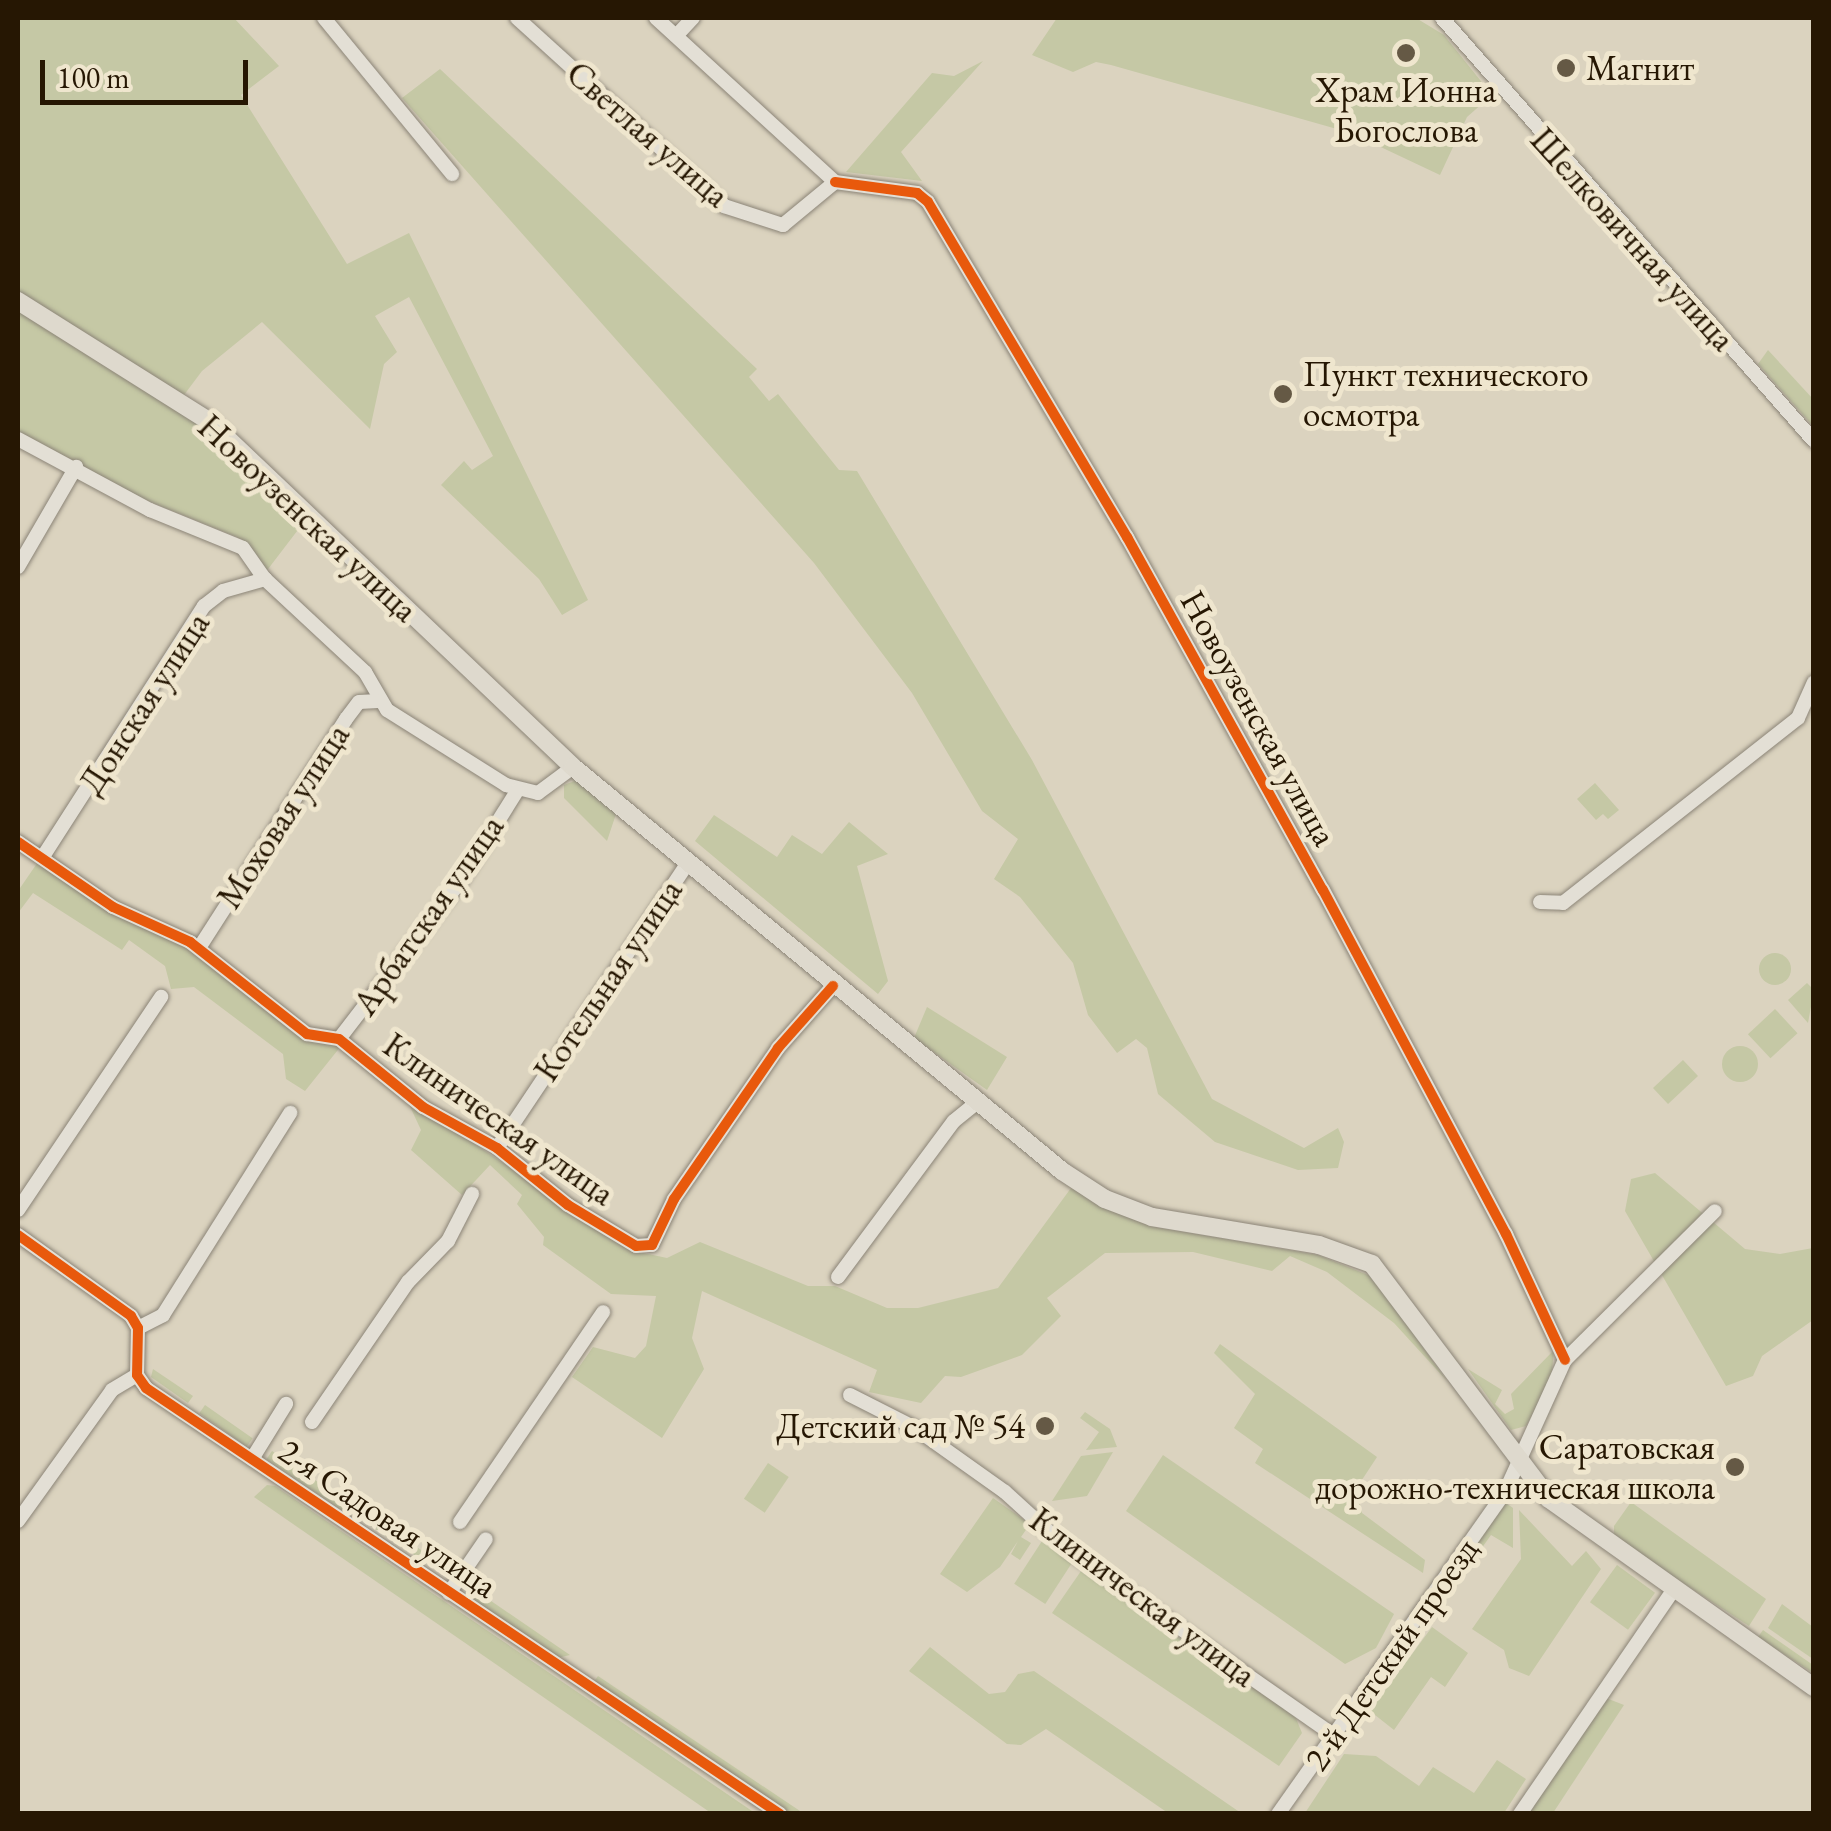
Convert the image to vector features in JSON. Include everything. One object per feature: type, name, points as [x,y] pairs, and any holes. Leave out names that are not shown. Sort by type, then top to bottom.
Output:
[{"type":"main road","name":"Новоузенская улица","points":[[18,301],[210,422],[573,766],[975,1104],[1062,1171],[1128,1210],[1319,1245],[1372,1264],[1518,1466],[1573,1519],[1814,1688]]},
{"type":"street","points":[[324,18],[452,174]]},
{"type":"street","name":"Светлая улица","points":[[516,18],[724,206],[784,225],[834,182]]},
{"type":"street","points":[[656,18],[834,182]]},
{"type":"street","points":[[676,36],[692,18]]},
{"type":"street","name":"Шелковичная улица","points":[[1442,18],[1459,25],[1814,441]]},
{"type":"street","name":"Новоузенская улица","points":[[834,182],[917,193],[928,202],[1127,537],[1310,868],[1506,1234],[1565,1360]]},
{"type":"street","name":"Новоузенская улица","points":[[18,438],[150,510],[243,548],[266,580],[365,672],[378,701],[516,791]]},
{"type":"street","points":[[18,567],[76,467]]},
{"type":"street","name":"Донская улица","points":[[44,855],[204,606],[223,591],[266,580]]},
{"type":"street","points":[[1540,902],[1563,904],[1798,718],[1814,682]]},
{"type":"street","name":"Моховая улица","points":[[198,948],[346,719],[359,702],[378,701]]},
{"type":"street","points":[[516,791],[538,794],[573,766]]},
{"type":"street","name":"Арбатская улица","points":[[339,1039],[462,879],[516,791]]},
{"type":"street","name":"Клиническая улица","points":[[18,842],[44,855],[113,907],[198,948],[307,1034],[339,1039],[423,1106],[497,1148],[568,1205],[636,1246],[652,1246],[674,1198],[778,1048],[833,986]]},
{"type":"street","name":"Котельная улица","points":[[497,1148],[687,864]]},
{"type":"street","points":[[18,1210],[161,996]]},
{"type":"street","points":[[838,1276],[954,1121],[975,1104]]},
{"type":"street","points":[[138,1328],[163,1315],[290,1113]]},
{"type":"street","points":[[312,1422],[408,1282],[448,1241],[472,1194]]},
{"type":"street","name":"2-й Детский проезд","points":[[1278,1814],[1518,1466],[1565,1360],[1715,1211]]},
{"type":"street","points":[[18,1235],[131,1316],[138,1328],[137,1375],[112,1390],[18,1520]]},
{"type":"street","points":[[460,1522],[603,1312]]},
{"type":"street","name":"2-я Садовая улица","points":[[137,1375],[146,1388],[780,1814]]},
{"type":"street","name":"Клиническая улица","points":[[850,1395],[930,1439],[1005,1492],[1071,1552],[1334,1736]]},
{"type":"street","points":[[252,1459],[286,1404]]},
{"type":"street","points":[[449,1592],[486,1539]]},
{"type":"street","points":[[1520,1814],[1672,1592]]},
{"type":"green space","points":[[18,18],[234,18],[279,66],[241,95],[347,264],[409,233],[588,600],[562,615],[539,579],[441,485],[464,461],[472,470],[493,456],[409,297],[375,316],[397,352],[384,364],[370,429],[262,322],[202,371],[184,395],[18,292]]},
{"type":"green space","points":[[1057,18],[1416,18],[1444,35],[1492,95],[1467,117],[1440,175],[1351,133],[1111,65],[1096,62],[1073,72],[1032,55]]},
{"type":"green space","points":[[983,61],[901,152],[922,181],[846,172],[932,73],[954,76]]},
{"type":"green space","points":[[440,69],[757,369],[749,377],[769,401],[778,394],[839,470],[857,471],[1032,760],[1212,1099],[1304,1148],[1338,1128],[1344,1142],[1338,1168],[1298,1170],[1215,1142],[1158,1094],[1147,1048],[1136,1039],[1117,1053],[1088,1015],[1073,963],[1020,897],[994,879],[1018,839],[982,811],[912,693],[814,563],[402,98]]},
{"type":"green space","points":[[18,309],[202,427],[304,522],[265,573],[237,537],[136,496],[18,432]]},
{"type":"green space","points":[[1768,350],[1813,399],[1813,426],[1758,364]]},
{"type":"green space","points":[[577,780],[616,814],[607,841],[564,798],[564,785]]},
{"type":"green space","points":[[1595,783],[1619,810],[1608,819],[1603,814],[1596,820],[1577,799]]},
{"type":"green space","points":[[714,815],[777,857],[792,835],[822,854],[849,822],[888,854],[857,866],[888,981],[878,994],[695,841]]},
{"type":"green space","points":[[40,859],[193,948],[306,1040],[341,1046],[305,1091],[286,1079],[283,1054],[194,987],[171,989],[165,966],[129,940],[122,950],[33,893],[18,913],[18,891]]},
{"type":"green space","points":[[1775,953],[1787,957],[1791,969],[1787,981],[1775,985],[1763,981],[1759,969],[1763,957]]},
{"type":"green space","points":[[1807,983],[1814,990],[1808,1023],[1788,1000]]},
{"type":"green space","points":[[927,1007],[1007,1057],[987,1090],[914,1038]]},
{"type":"green space","points":[[1775,1009],[1798,1033],[1770,1058],[1748,1034]]},
{"type":"green space","points":[[1740,1046],[1752,1052],[1758,1064],[1752,1076],[1740,1082],[1728,1076],[1722,1064],[1728,1052]]},
{"type":"green space","points":[[1683,1060],[1698,1076],[1668,1104],[1653,1088]]},
{"type":"green space","points":[[406,1098],[634,1251],[667,1258],[700,1242],[808,1286],[835,1286],[887,1308],[918,1308],[998,1288],[1071,1188],[1149,1226],[1318,1255],[1373,1277],[1447,1381],[1394,1323],[1327,1272],[1290,1256],[1272,1271],[1193,1252],[1105,1253],[1047,1298],[1061,1316],[1022,1355],[961,1377],[945,1376],[921,1403],[869,1392],[877,1370],[702,1291],[692,1338],[704,1369],[662,1438],[572,1377],[593,1347],[635,1358],[646,1346],[656,1296],[611,1294],[543,1245],[544,1237],[517,1204],[522,1195],[490,1165],[462,1195],[411,1150],[421,1130]]},
{"type":"green space","points":[[1655,1173],[1745,1249],[1780,1254],[1813,1248],[1813,1320],[1762,1356],[1753,1376],[1726,1386],[1625,1211],[1631,1179]]},
{"type":"green space","points":[[1220,1344],[1377,1457],[1356,1489],[1362,1513],[1425,1560],[1423,1573],[1255,1463],[1263,1449],[1234,1428],[1255,1394],[1214,1353]]},
{"type":"green space","points":[[1554,1350],[1551,1382],[1526,1426],[1511,1430],[1468,1369],[1502,1390],[1495,1404],[1505,1414],[1514,1409],[1511,1394]]},
{"type":"green space","points":[[153,1369],[193,1396],[188,1403],[151,1377]]},
{"type":"green space","points":[[205,1405],[253,1438],[247,1446],[199,1413]]},
{"type":"green space","points":[[1085,1412],[1110,1429],[1117,1447],[1086,1450],[1099,1432],[1080,1418]]},
{"type":"green space","points":[[272,1451],[356,1507],[350,1516],[266,1459]]},
{"type":"green space","points":[[1113,1452],[1087,1496],[1052,1501],[1081,1456]]},
{"type":"green space","points":[[1163,1455],[1394,1614],[1376,1648],[1345,1664],[1126,1511]]},
{"type":"green space","points":[[768,1463],[789,1477],[765,1513],[744,1499]]},
{"type":"green space","points":[[267,1485],[275,1486],[755,1813],[711,1813],[254,1497]]},
{"type":"green space","points":[[993,1498],[1030,1524],[1021,1537],[1031,1543],[1020,1560],[1011,1554],[1018,1541],[1000,1567],[967,1592],[940,1574]]},
{"type":"green space","points":[[1503,1501],[1513,1508],[1513,1548],[1491,1535],[1435,1614],[1429,1609]]},
{"type":"green space","points":[[1631,1502],[1766,1599],[1749,1626],[1614,1538],[1614,1526]]},
{"type":"green space","points":[[1519,1510],[1572,1566],[1586,1551],[1601,1569],[1529,1676],[1509,1668],[1504,1650],[1472,1629],[1521,1559]]},
{"type":"green space","points":[[368,1514],[455,1573],[448,1577],[363,1521]]},
{"type":"green space","points":[[1042,1541],[1073,1561],[1045,1604],[1014,1584]]},
{"type":"green space","points":[[1617,1565],[1655,1593],[1628,1630],[1590,1602]]},
{"type":"green space","points":[[1081,1571],[1295,1716],[1302,1733],[1279,1766],[1052,1613]]},
{"type":"green space","points":[[462,1581],[570,1655],[557,1658],[475,1600]]},
{"type":"green space","points":[[1782,1604],[1813,1627],[1813,1659],[1768,1628]]},
{"type":"green space","points":[[1432,1627],[1468,1653],[1445,1687],[1431,1677],[1394,1730],[1370,1711]]},
{"type":"green space","points":[[1763,1630],[1813,1665],[1813,1673],[1758,1637]]},
{"type":"green space","points":[[930,1647],[989,1694],[1005,1692],[1018,1674],[1034,1671],[1241,1813],[1168,1813],[1046,1729],[1021,1745],[1007,1744],[909,1671]]},
{"type":"green space","points":[[598,1676],[803,1813],[785,1813],[593,1683]]},
{"type":"green space","points":[[1606,1698],[1624,1705],[1553,1813],[1528,1814]]},
{"type":"green space","points":[[1344,1754],[1376,1756],[1419,1786],[1433,1767],[1474,1793],[1497,1760],[1526,1779],[1504,1813],[1305,1813]]},
{"type":"cycle path","points":[[835,182],[917,193],[928,202],[1127,537],[1323,890],[1506,1234],[1565,1360]]},
{"type":"cycle path","points":[[18,842],[113,907],[190,942],[307,1034],[339,1039],[423,1107],[497,1148],[568,1205],[636,1246],[652,1245],[674,1199],[778,1048],[833,986]]},
{"type":"cycle path","points":[[18,1235],[131,1316],[138,1328],[137,1375],[146,1388],[780,1814]]},
{"type":"place","name":"Храм Ионна Богослова","points":[[1406,53]]},
{"type":"place","name":"Магнит","points":[[1566,68]]},
{"type":"place","name":"Пункт технического осмотра","points":[[1283,394]]},
{"type":"place","name":"Детский сад № 54","points":[[1045,1426]]},
{"type":"place","name":"Саратовская дорожно-техническая школа","points":[[1735,1467]]}]
